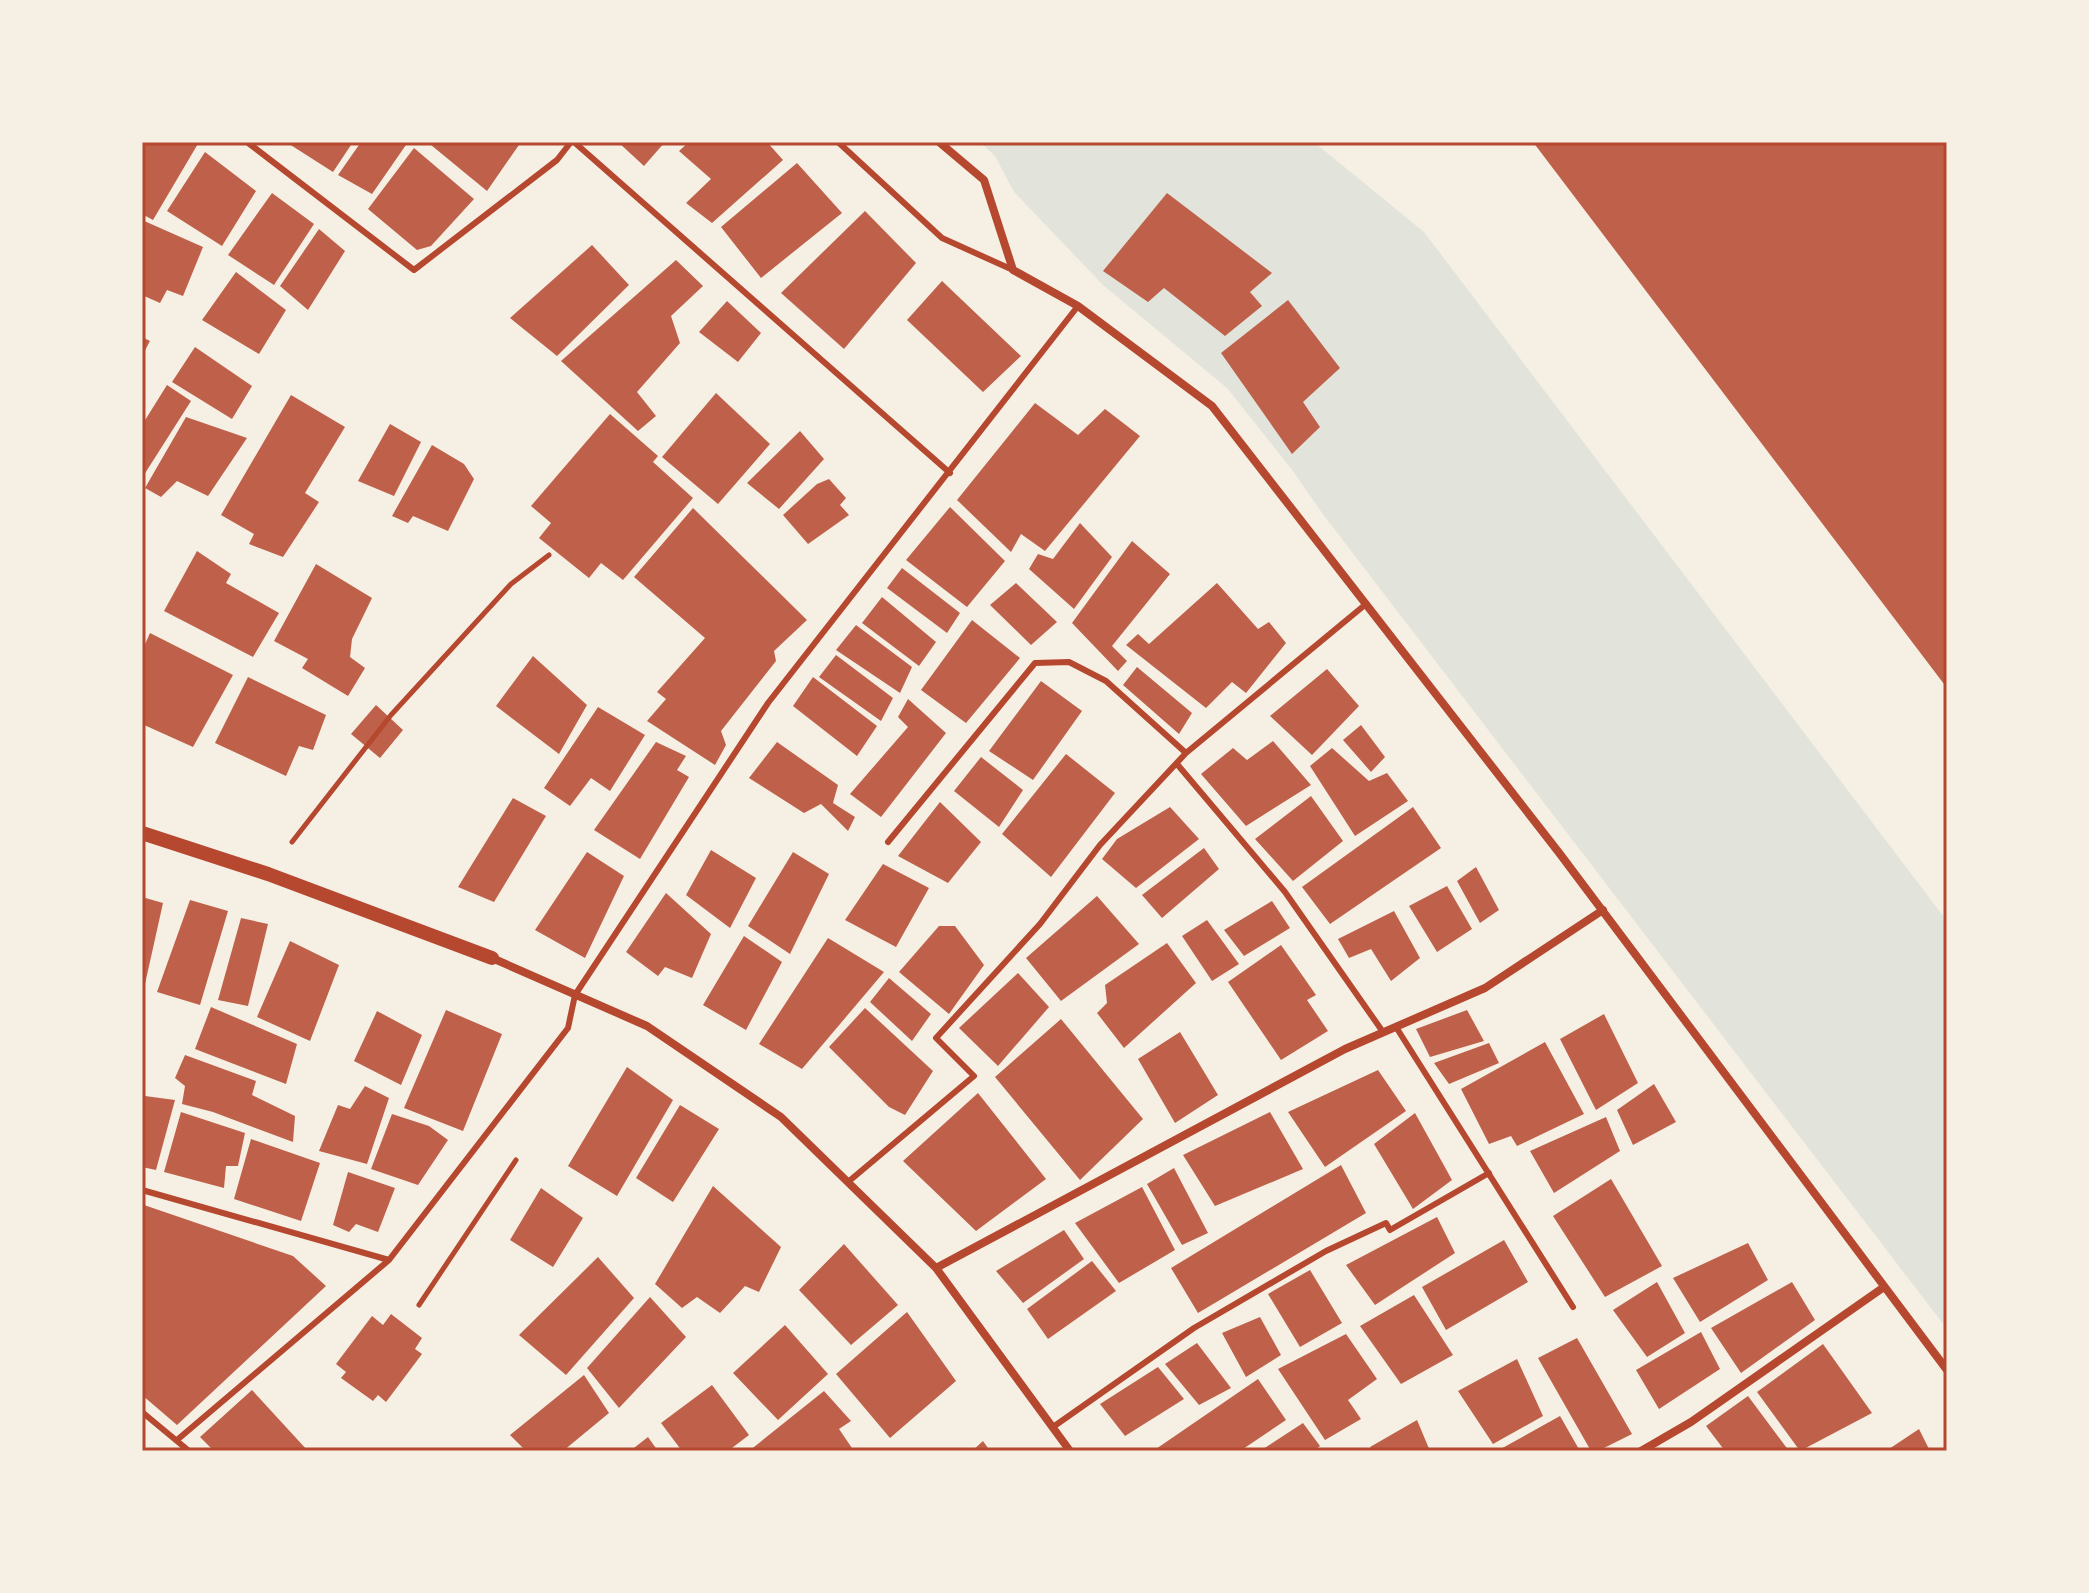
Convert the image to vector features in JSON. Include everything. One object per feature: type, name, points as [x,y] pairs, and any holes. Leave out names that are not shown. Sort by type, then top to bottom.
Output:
[{"type":"street","points":[[939,142],[984,180],[1013,270],[1078,306],[1212,406],[1603,910],[1947,1370]]},
{"type":"street","points":[[142,833],[268,874],[492,958],[647,1026],[781,1117],[936,1268],[1070,1451]]},
{"type":"street","points":[[936,1268],[1345,1049],[1485,988],[1603,910]]},
{"type":"street","points":[[1641,1451],[1691,1422],[1884,1287]]},
{"type":"lane","points":[[247,142],[414,270],[557,160],[572,142],[950,473]]},
{"type":"lane","points":[[838,142],[942,238],[1013,270]]},
{"type":"lane","points":[[177,1440],[389,1260],[568,1028],[575,995],[768,703],[1078,306]]},
{"type":"lane","points":[[848,1182],[974,1076],[936,1038],[1040,924],[1100,845],[1186,753],[1366,604]]},
{"type":"lane","points":[[888,842],[1035,663],[1069,662],[1106,681],[1186,753]]},
{"type":"lane","points":[[1177,764],[1285,892],[1383,1032]]},
{"type":"lane","points":[[1396,1027],[1573,1307]]},
{"type":"lane","points":[[1053,1427],[1194,1328],[1326,1251],[1386,1223],[1390,1230],[1489,1173]]},
{"type":"lane","points":[[142,1190],[389,1260]]},
{"type":"lane","points":[[142,1412],[189,1451]]},
{"type":"path","points":[[268,874],[391,715],[511,584],[549,555]]},
{"type":"shaded area","points":[[980,142],[1314,142],[1424,232],[1947,921],[1947,1329],[1227,388],[1103,285],[1014,192],[995,156]]},
{"type":"building","points":[[142,142],[199,142],[153,220],[142,214]]},
{"type":"building","points":[[286,142],[353,142],[333,172]]},
{"type":"building","points":[[361,142],[408,142],[372,194],[338,175]]},
{"type":"building","points":[[433,142],[521,142],[487,191],[431,145]]},
{"type":"building","points":[[618,142],[665,142],[644,166]]},
{"type":"building","points":[[689,142],[767,142],[783,160],[712,223],[686,203],[711,179],[679,151]]},
{"type":"building","points":[[1533,142],[1947,142],[1947,688]]},
{"type":"building","points":[[414,148],[474,199],[431,246],[417,250],[368,209]]},
{"type":"building","points":[[205,152],[256,191],[222,246],[167,211]]},
{"type":"building","points":[[797,163],[842,213],[761,278],[721,227]]},
{"type":"building","points":[[272,193],[314,224],[274,285],[228,255]]},
{"type":"building","points":[[1167,193],[1272,273],[1250,292],[1262,306],[1225,336],[1164,288],[1148,302],[1103,271]]},
{"type":"building","points":[[865,211],[916,263],[844,349],[781,293]]},
{"type":"building","points":[[142,220],[203,247],[183,296],[167,290],[160,303],[142,295]]},
{"type":"building","points":[[319,229],[345,251],[308,310],[280,286]]},
{"type":"building","points":[[592,245],[629,285],[557,356],[510,318]]},
{"type":"building","points":[[676,260],[703,286],[671,316],[680,343],[637,392],[656,416],[638,431],[561,361]]},
{"type":"building","points":[[236,272],[286,310],[259,354],[202,320]]},
{"type":"building","points":[[942,281],[1021,356],[983,392],[907,320]]},
{"type":"building","points":[[1288,300],[1340,368],[1303,402],[1320,427],[1292,454],[1221,353]]},
{"type":"building","points":[[727,301],[761,333],[738,362],[699,332]]},
{"type":"building","points":[[142,337],[150,341],[142,356]]},
{"type":"building","points":[[195,347],[252,386],[232,419],[172,382]]},
{"type":"building","points":[[167,385],[191,401],[142,478],[142,425]]},
{"type":"building","points":[[716,393],[770,444],[718,504],[662,457]]},
{"type":"building","points":[[291,395],[345,427],[305,493],[319,502],[283,557],[249,544],[254,534],[221,515]]},
{"type":"building","points":[[1035,403],[1078,435],[1105,409],[1140,436],[1045,551],[1021,534],[1011,552],[957,500]]},
{"type":"building","points":[[610,414],[658,456],[653,462],[693,498],[623,580],[601,563],[589,578],[539,538],[551,523],[531,506]]},
{"type":"building","points":[[186,417],[247,438],[208,496],[177,481],[161,497],[145,488]]},
{"type":"building","points":[[390,424],[421,442],[394,496],[358,481]]},
{"type":"building","points":[[800,431],[824,459],[779,509],[747,483]]},
{"type":"building","points":[[432,445],[464,464],[474,479],[448,531],[413,516],[408,523],[392,516]]},
{"type":"building","points":[[829,479],[846,498],[840,505],[849,515],[808,544],[783,515],[817,484]]},
{"type":"building","points":[[950,507],[1005,561],[967,607],[906,560]]},
{"type":"building","points":[[693,508],[807,620],[774,651],[776,661],[721,731],[726,745],[715,765],[647,721],[666,699],[657,692],[705,638],[634,577]]},
{"type":"building","points":[[1080,523],[1112,557],[1074,609],[1029,569],[1038,554],[1053,559]]},
{"type":"building","points":[[1132,541],[1170,574],[1112,646],[1127,661],[1118,671],[1072,623]]},
{"type":"building","points":[[197,551],[231,574],[226,583],[279,613],[253,657],[164,611]]},
{"type":"building","points":[[316,564],[372,598],[352,639],[350,657],[365,668],[348,696],[302,668],[308,659],[274,641]]},
{"type":"building","points":[[902,568],[960,613],[947,633],[887,588]]},
{"type":"building","points":[[1016,583],[1057,622],[1031,645],[990,605]]},
{"type":"building","points":[[1217,583],[1258,629],[1269,622],[1286,643],[1246,693],[1232,682],[1206,708],[1126,645],[1138,634],[1149,644]]},
{"type":"building","points":[[882,597],[936,642],[919,666],[862,623]]},
{"type":"building","points":[[972,620],[1020,658],[966,723],[921,690]]},
{"type":"building","points":[[856,625],[912,667],[900,693],[836,650]]},
{"type":"building","points":[[150,633],[233,675],[193,747],[142,724],[142,651]]},
{"type":"building","points":[[836,655],[893,698],[881,721],[819,677]]},
{"type":"building","points":[[533,656],[587,705],[559,754],[496,706]]},
{"type":"building","points":[[1137,667],[1192,713],[1179,734],[1123,685]]},
{"type":"building","points":[[1327,669],[1359,706],[1312,755],[1270,716]]},
{"type":"building","points":[[248,677],[326,715],[313,750],[299,746],[286,776],[215,743]]},
{"type":"building","points":[[813,677],[877,726],[857,756],[793,706]]},
{"type":"building","points":[[1041,681],[1082,711],[1033,780],[989,751]]},
{"type":"building","points":[[908,699],[946,733],[881,817],[850,794],[908,727],[898,717]]},
{"type":"building","points":[[376,705],[403,730],[380,758],[351,734]]},
{"type":"building","points":[[598,707],[645,735],[610,791],[591,778],[570,806],[544,788]]},
{"type":"building","points":[[1361,725],[1385,757],[1371,772],[1343,740]]},
{"type":"building","points":[[1273,741],[1311,785],[1246,826],[1201,774],[1233,748],[1247,760]]},
{"type":"building","points":[[656,742],[686,756],[677,770],[689,777],[640,859],[594,830]]},
{"type":"building","points":[[777,742],[838,785],[833,803],[855,817],[848,831],[821,804],[804,813],[749,778]]},
{"type":"building","points":[[1332,748],[1369,781],[1387,773],[1408,801],[1355,836],[1310,766]]},
{"type":"building","points":[[1066,754],[1115,793],[1051,877],[1002,834]]},
{"type":"building","points":[[981,757],[1023,790],[999,827],[954,791]]},
{"type":"building","points":[[1311,796],[1343,841],[1293,881],[1255,839]]},
{"type":"building","points":[[513,798],[546,816],[494,902],[458,887]]},
{"type":"building","points":[[940,802],[981,842],[948,883],[898,856]]},
{"type":"building","points":[[1170,807],[1199,839],[1136,888],[1102,859],[1117,839]]},
{"type":"building","points":[[1413,807],[1441,848],[1330,924],[1302,887]]},
{"type":"building","points":[[1204,848],[1219,869],[1162,918],[1142,895]]},
{"type":"building","points":[[711,850],[756,878],[730,928],[686,895]]},
{"type":"building","points":[[587,852],[624,876],[585,958],[535,930]]},
{"type":"building","points":[[793,852],[829,874],[790,954],[748,926]]},
{"type":"building","points":[[883,864],[929,888],[896,947],[845,920]]},
{"type":"building","points":[[1476,867],[1499,910],[1480,923],[1457,881]]},
{"type":"building","points":[[1447,886],[1472,929],[1437,952],[1409,906]]},
{"type":"building","points":[[666,893],[711,934],[692,978],[665,967],[658,976],[626,952]]},
{"type":"building","points":[[1097,896],[1139,944],[1061,1001],[1026,958]]},
{"type":"building","points":[[142,897],[163,903],[145,984],[142,983]]},
{"type":"building","points":[[190,900],[228,911],[200,1005],[157,992]]},
{"type":"building","points":[[1272,901],[1290,928],[1244,956],[1224,930]]},
{"type":"building","points":[[1394,911],[1420,958],[1391,981],[1371,949],[1349,958],[1338,939]]},
{"type":"building","points":[[241,918],[268,924],[248,1006],[218,1000]]},
{"type":"building","points":[[1207,920],[1239,964],[1212,981],[1182,936]]},
{"type":"building","points":[[939,926],[955,926],[984,965],[949,1014],[899,972]]},
{"type":"building","points":[[744,936],[782,962],[746,1030],[703,1005]]},
{"type":"building","points":[[828,938],[884,972],[802,1069],[759,1044]]},
{"type":"building","points":[[290,941],[339,965],[310,1041],[257,1017]]},
{"type":"building","points":[[1167,943],[1196,983],[1124,1048],[1097,1013],[1107,1003],[1105,985]]},
{"type":"building","points":[[1281,945],[1316,995],[1307,1000],[1328,1031],[1281,1060],[1228,982]]},
{"type":"building","points":[[1018,973],[1049,1007],[998,1066],[959,1028]]},
{"type":"building","points":[[889,978],[931,1014],[912,1041],[870,1002]]},
{"type":"building","points":[[211,1007],[297,1044],[286,1084],[195,1049]]},
{"type":"building","points":[[865,1008],[933,1071],[905,1115],[889,1107],[829,1047]]},
{"type":"building","points":[[446,1010],[502,1034],[463,1131],[404,1108]]},
{"type":"building","points":[[1467,1010],[1484,1041],[1430,1057],[1416,1029]]},
{"type":"building","points":[[377,1011],[422,1035],[401,1085],[354,1061]]},
{"type":"building","points":[[1604,1014],[1638,1083],[1596,1110],[1560,1039]]},
{"type":"building","points":[[1061,1019],[1143,1119],[1080,1180],[995,1077]]},
{"type":"building","points":[[1180,1032],[1218,1095],[1175,1123],[1138,1059]]},
{"type":"building","points":[[1545,1042],[1584,1114],[1517,1146],[1511,1136],[1489,1144],[1461,1089]]},
{"type":"building","points":[[1489,1043],[1499,1063],[1449,1084],[1434,1063]]},
{"type":"building","points":[[185,1055],[256,1081],[252,1095],[295,1116],[293,1142],[213,1112],[182,1104],[185,1086],[175,1078]]},
{"type":"building","points":[[627,1067],[673,1100],[617,1196],[568,1166]]},
{"type":"building","points":[[1378,1070],[1406,1111],[1325,1167],[1288,1112]]},
{"type":"building","points":[[1654,1084],[1676,1122],[1633,1145],[1617,1110]]},
{"type":"building","points":[[365,1086],[389,1098],[367,1164],[319,1151],[338,1105],[350,1109]]},
{"type":"building","points":[[978,1093],[1046,1179],[976,1231],[903,1161]]},
{"type":"building","points":[[145,1096],[175,1100],[156,1170],[142,1167],[142,1105]]},
{"type":"building","points":[[680,1105],[719,1129],[673,1202],[636,1178]]},
{"type":"building","points":[[181,1112],[245,1133],[238,1166],[226,1166],[224,1188],[164,1172]]},
{"type":"building","points":[[1270,1112],[1303,1169],[1215,1206],[1183,1155]]},
{"type":"building","points":[[1415,1113],[1452,1180],[1413,1209],[1374,1144]]},
{"type":"building","points":[[392,1114],[429,1126],[448,1140],[418,1185],[371,1169]]},
{"type":"building","points":[[1606,1117],[1620,1151],[1554,1193],[1530,1151]]},
{"type":"building","points":[[251,1139],[320,1163],[301,1221],[234,1199]]},
{"type":"building","points":[[1341,1165],[1366,1213],[1198,1313],[1171,1268]]},
{"type":"building","points":[[1174,1168],[1208,1233],[1182,1245],[1147,1184]]},
{"type":"building","points":[[348,1172],[395,1188],[378,1232],[356,1224],[349,1232],[333,1225]]},
{"type":"building","points":[[1611,1179],[1662,1266],[1605,1297],[1553,1216]]},
{"type":"building","points":[[713,1186],[781,1247],[759,1292],[745,1286],[720,1313],[697,1297],[682,1308],[655,1284]]},
{"type":"building","points":[[1142,1187],[1175,1250],[1119,1283],[1075,1223]]},
{"type":"building","points":[[541,1188],[583,1218],[553,1267],[510,1240]]},
{"type":"building","points":[[144,1205],[293,1256],[326,1286],[177,1425],[142,1395]]},
{"type":"building","points":[[1437,1217],[1455,1253],[1375,1305],[1346,1265]]},
{"type":"building","points":[[1064,1230],[1084,1259],[1023,1303],[996,1271]]},
{"type":"building","points":[[1504,1240],[1528,1282],[1446,1330],[1422,1287]]},
{"type":"building","points":[[1748,1243],[1768,1280],[1700,1322],[1673,1278]]},
{"type":"building","points":[[844,1244],[898,1305],[851,1345],[799,1290]]},
{"type":"building","points":[[598,1257],[634,1298],[566,1375],[519,1335]]},
{"type":"building","points":[[1092,1261],[1116,1291],[1048,1339],[1027,1309]]},
{"type":"building","points":[[1310,1270],[1342,1323],[1300,1347],[1268,1294]]},
{"type":"building","points":[[1657,1282],[1685,1333],[1647,1357],[1613,1310]]},
{"type":"building","points":[[1792,1282],[1815,1320],[1741,1373],[1711,1328]]},
{"type":"building","points":[[1414,1295],[1453,1355],[1401,1384],[1360,1326]]},
{"type":"building","points":[[650,1297],[686,1337],[619,1408],[587,1368]]},
{"type":"building","points":[[907,1312],[956,1381],[890,1438],[836,1374]]},
{"type":"building","points":[[391,1314],[422,1338],[415,1349],[422,1354],[386,1402],[378,1395],[373,1401],[341,1378],[346,1372],[336,1364],[372,1316],[383,1325]]},
{"type":"building","points":[[1260,1317],[1281,1355],[1246,1377],[1222,1333]]},
{"type":"building","points":[[785,1325],[828,1374],[778,1420],[733,1373]]},
{"type":"building","points":[[1701,1332],[1720,1369],[1659,1409],[1636,1370]]},
{"type":"building","points":[[1346,1334],[1377,1379],[1348,1400],[1361,1419],[1325,1440],[1278,1369]]},
{"type":"building","points":[[1577,1338],[1632,1434],[1598,1451],[1591,1451],[1538,1358]]},
{"type":"building","points":[[1197,1343],[1231,1388],[1199,1405],[1165,1364]]},
{"type":"building","points":[[1823,1344],[1872,1413],[1800,1451],[1757,1392]]},
{"type":"building","points":[[1517,1359],[1543,1416],[1493,1444],[1458,1391]]},
{"type":"building","points":[[1158,1367],[1184,1399],[1125,1436],[1100,1404]]},
{"type":"building","points":[[584,1375],[609,1413],[563,1451],[526,1451],[510,1435]]},
{"type":"building","points":[[1258,1379],[1286,1420],[1240,1451],[1153,1451]]},
{"type":"building","points":[[712,1385],[749,1435],[728,1451],[682,1451],[661,1423]]},
{"type":"building","points":[[252,1390],[308,1451],[214,1451],[200,1437]]},
{"type":"building","points":[[824,1391],[851,1421],[839,1429],[854,1451],[749,1451]]},
{"type":"building","points":[[1748,1396],[1789,1451],[1725,1451],[1706,1426]]},
{"type":"building","points":[[1560,1416],[1580,1451],[1497,1451]]},
{"type":"building","points":[[1417,1420],[1430,1451],[1373,1451],[1370,1447]]},
{"type":"building","points":[[1303,1423],[1320,1446],[1314,1451],[1260,1451]]},
{"type":"building","points":[[1919,1429],[1930,1451],[1886,1451]]},
{"type":"building","points":[[648,1437],[658,1451],[630,1451]]},
{"type":"building","points":[[983,1441],[990,1451],[972,1451]]}]
